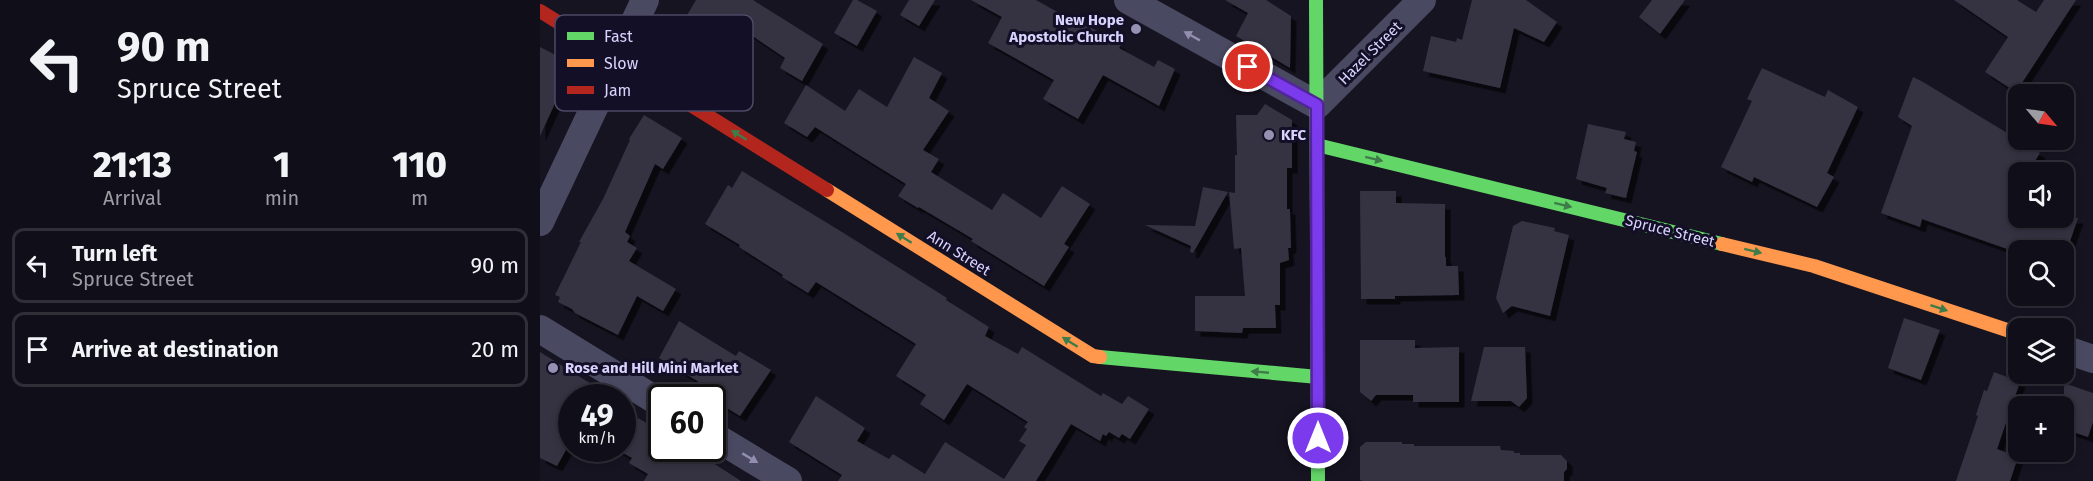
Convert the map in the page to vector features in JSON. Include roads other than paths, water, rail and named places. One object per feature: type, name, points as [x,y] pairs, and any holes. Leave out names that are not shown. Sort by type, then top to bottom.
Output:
[{"type":"street","points":[[638,15],[645,0]]},
{"type":"street","points":[[1128,0],[1317,105]]},
{"type":"street","points":[[1316,0],[1318,481]]},
{"type":"street","name":"Hazel Street","points":[[1317,105],[1422,0]]},
{"type":"street","name":"Ann Street","points":[[540,11],[555,20]]},
{"type":"street","points":[[540,222],[591,111]]},
{"type":"street","name":"Ann Street","points":[[701,111],[1093,356],[1318,377]]},
{"type":"street","name":"Spruce Street","points":[[1317,145],[1814,267],[2008,330]]},
{"type":"street","points":[[540,329],[648,395]]},
{"type":"street","points":[[2074,352],[2093,359]]},
{"type":"street","points":[[726,443],[788,481]]},
{"type":"place","name":"New Hope Apostolic Church","points":[[1136,29]]},
{"type":"place","name":"KFC","points":[[1269,135]]},
{"type":"place","name":"Rose and Hill Mini Market","points":[[553,368]]}]
